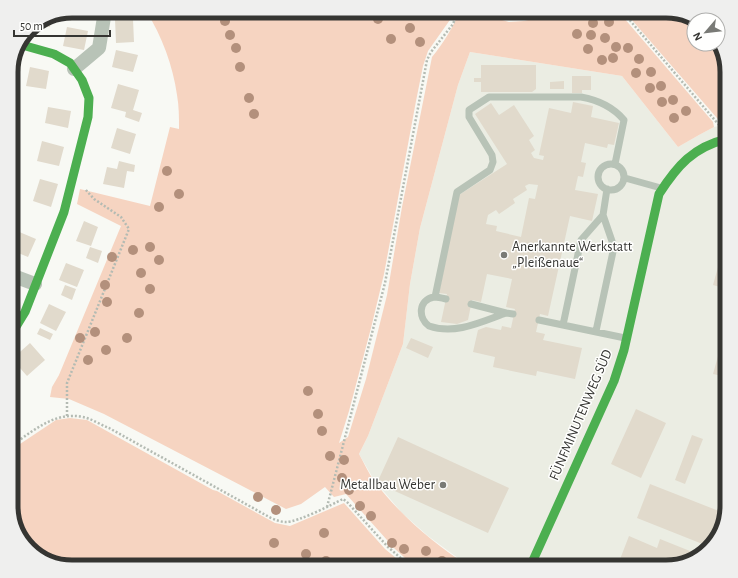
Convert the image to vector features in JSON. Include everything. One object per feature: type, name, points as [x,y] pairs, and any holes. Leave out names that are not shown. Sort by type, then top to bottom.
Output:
[{"type":"street","points":[[74,69],[99,48],[104,18]]},
{"type":"street","points":[[18,324],[25,312],[64,212],[88,117],[89,98],[82,80],[70,63],[54,54],[25,47]]},
{"type":"street","name":"FÜNFMINUTENWEG SÜD","points":[[533,560],[614,381],[627,338],[659,194],[671,175],[692,154],[720,141]]},
{"type":"street","points":[[18,278],[35,284]]},
{"type":"lane","points":[[435,297],[456,192],[490,170],[493,162],[492,155],[469,116],[469,110],[489,97],[581,97],[595,100],[617,112],[624,120],[615,164]]},
{"type":"lane","points":[[606,164],[615,164],[622,168],[625,178],[620,187],[612,190],[602,186],[598,177],[599,172],[606,164]]},
{"type":"lane","points":[[625,178],[663,188]]},
{"type":"lane","points":[[596,332],[614,247],[603,215],[607,189]]},
{"type":"lane","points":[[563,325],[581,240],[603,215]]},
{"type":"lane","points":[[446,299],[435,297],[425,302],[421,310],[422,320],[429,326],[433,328],[464,328],[510,314],[471,304]]},
{"type":"lane","points":[[539,320],[627,338]]},
{"type":"path","points":[[327,507],[385,283],[427,60],[431,52],[453,24],[455,18]]},
{"type":"path","points":[[628,18],[720,127]]},
{"type":"path","points":[[67,416],[67,383],[129,229],[121,217],[94,200],[74,175]]},
{"type":"path","points":[[18,441],[51,419],[67,416],[84,417],[108,428],[271,518],[280,521],[288,522],[298,520],[343,499],[388,547],[403,560]]},
{"type":"shaded area","points":[[150,18],[451,18],[428,51],[423,66],[384,274],[349,411],[339,443],[348,437],[366,379],[387,295],[402,207],[432,57],[448,35],[456,18],[495,18],[509,22],[537,18],[624,18],[713,122],[714,127],[678,147],[622,76],[470,52],[458,85],[420,228],[410,284],[403,344],[368,436],[359,454],[374,481],[395,506],[431,539],[460,560],[407,560],[395,549],[346,494],[334,497],[325,487],[301,504],[286,509],[104,414],[69,399],[50,397],[52,387],[59,375],[121,226],[77,204],[80,189],[150,206],[170,127],[179,129],[178,103],[173,73],[162,41]]},
{"type":"shaded area","points":[[630,18],[666,18],[686,22],[686,52],[716,52],[720,65],[720,122]]},
{"type":"shaded area","points":[[470,52],[622,76],[678,147],[714,127],[720,126],[720,513],[713,533],[707,542],[702,547],[687,556],[666,560],[461,560],[428,536],[402,513],[374,480],[359,454],[368,436],[403,344],[410,284],[420,228],[458,85]]},
{"type":"shaded area","points":[[70,418],[87,420],[275,523],[290,526],[344,503],[385,549],[398,560],[65,560],[45,553],[36,547],[29,539],[20,520],[18,509],[18,445],[56,420]]},
{"type":"building","points":[[115,19],[133,19],[134,42],[116,43]]},
{"type":"building","points":[[51,23],[50,27],[43,26]]},
{"type":"building","points":[[67,27],[88,31],[84,50],[63,46]]},
{"type":"building","points":[[116,50],[138,55],[133,72],[112,67]]},
{"type":"building","points":[[481,65],[536,65],[536,89],[532,92],[481,92],[481,82],[474,82],[474,78],[481,78]]},
{"type":"building","points":[[30,67],[49,71],[46,89],[26,86]]},
{"type":"building","points":[[572,76],[591,76],[591,90],[582,90],[582,93],[572,93]]},
{"type":"building","points":[[564,81],[564,89],[550,89],[550,82]]},
{"type":"building","points":[[118,84],[139,90],[133,110],[142,113],[139,122],[125,117],[126,112],[111,108]]},
{"type":"building","name":"Anerkannte Werkstatt „Pleißenaue“","points":[[573,102],[593,106],[591,117],[619,123],[614,145],[608,144],[607,148],[585,143],[581,162],[586,163],[583,177],[578,176],[575,190],[598,194],[592,221],[570,216],[548,316],[540,314],[536,332],[545,334],[543,340],[582,348],[575,379],[537,371],[536,376],[493,367],[495,357],[473,352],[478,330],[486,327],[501,330],[502,326],[511,328],[515,309],[506,307],[512,279],[487,274],[481,302],[472,300],[468,320],[457,324],[441,322],[447,294],[439,293],[459,195],[507,164],[475,114],[491,103],[499,115],[514,105],[534,136],[529,140],[535,150],[531,153],[534,158],[543,160],[544,156],[539,155],[549,108],[571,113]],"holes":[[[529,184],[538,185],[535,199],[529,198],[521,237],[496,231],[497,226],[486,224],[488,215],[496,210],[499,214],[515,203],[513,199],[527,190],[525,186]]]},
{"type":"building","points":[[48,107],[71,111],[68,128],[45,123]]},
{"type":"building","points":[[117,128],[136,134],[130,154],[111,148]]},
{"type":"building","points":[[42,141],[64,147],[59,166],[37,161]]},
{"type":"building","points":[[119,161],[135,165],[134,172],[127,171],[124,188],[103,184],[107,167],[117,169]]},
{"type":"building","points":[[40,179],[58,184],[51,207],[33,201]]},
{"type":"building","points":[[84,221],[98,227],[91,246],[76,241]]},
{"type":"building","points":[[18,231],[36,239],[28,257],[18,253]]},
{"type":"building","points":[[90,247],[102,251],[98,263],[86,258]]},
{"type":"building","points":[[720,260],[720,287],[713,285]]},
{"type":"building","points":[[66,263],[84,270],[77,287],[59,280]]},
{"type":"building","points":[[65,285],[76,289],[72,300],[61,295]]},
{"type":"building","points":[[49,304],[66,312],[56,331],[40,323]]},
{"type":"building","points":[[40,328],[53,334],[50,340],[37,334]]},
{"type":"building","points":[[411,338],[433,347],[428,358],[406,348]]},
{"type":"building","points":[[30,343],[45,360],[27,376],[18,366],[18,354]]},
{"type":"building","points":[[720,349],[720,376],[713,374]]},
{"type":"building","points":[[636,409],[666,423],[641,478],[611,464]]},
{"type":"building","points":[[692,435],[703,439],[685,484],[675,480]]},
{"type":"building","name":"Metallbau Weber","points":[[398,437],[509,488],[488,533],[377,483]]},
{"type":"building","points":[[650,484],[720,511],[713,533],[704,545],[637,518]]},
{"type":"building","points":[[629,536],[657,548],[660,539],[693,552],[676,559],[620,560]]},
{"type":"traffic: fast","points":[[18,324],[25,312],[64,212],[88,117],[89,98],[82,80],[70,63],[54,54],[25,46]]},
{"type":"traffic: fast","points":[[533,560],[614,381],[624,350],[659,194],[679,166],[687,159],[705,147],[720,141]]},
{"type":"place","name":"Anerkannte Werkstatt „Pleißenaue“","points":[[504,255]]},
{"type":"place","name":"Metallbau Weber","points":[[443,485]]}]
